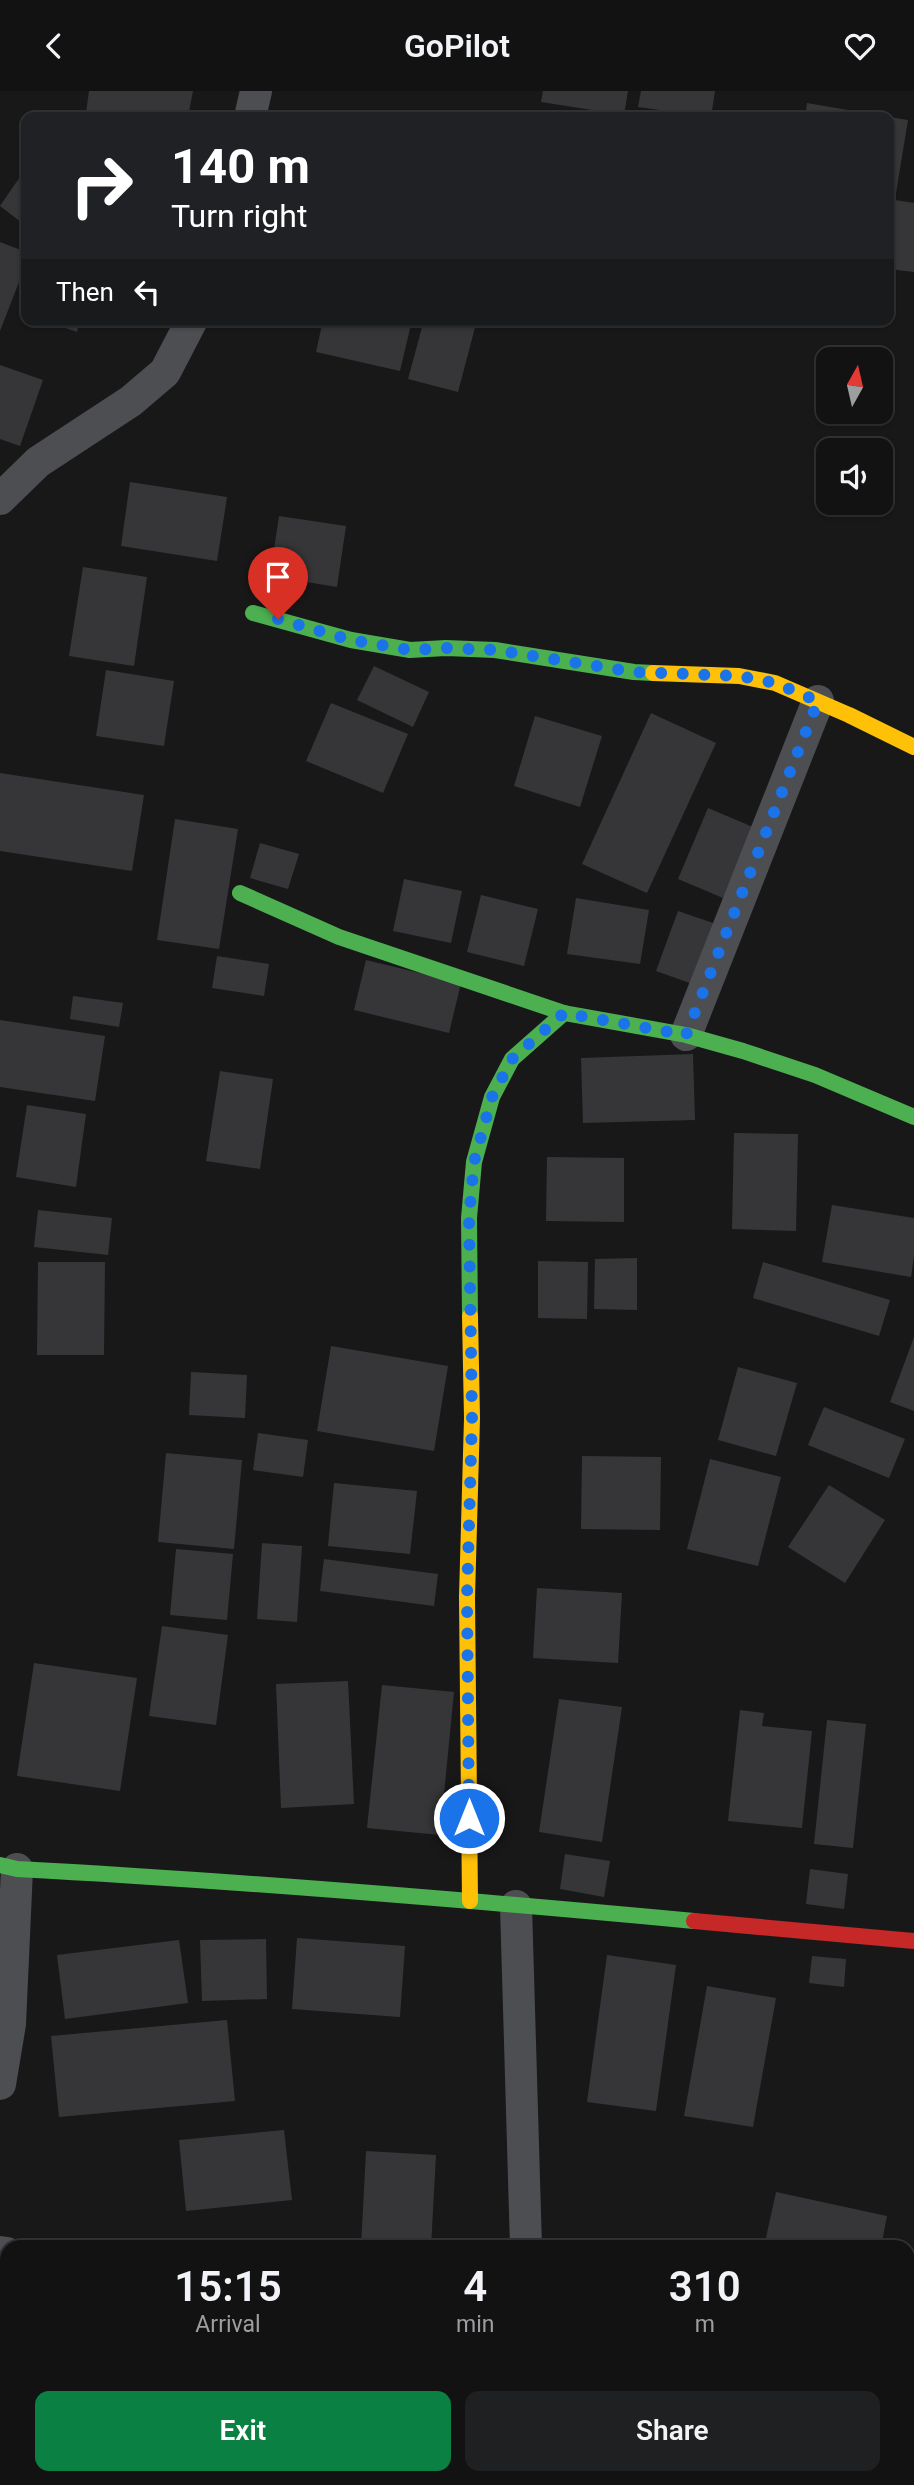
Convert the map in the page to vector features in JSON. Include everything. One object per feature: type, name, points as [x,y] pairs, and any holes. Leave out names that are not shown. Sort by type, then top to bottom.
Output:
[{"type":"street","points":[[251,112],[256,91]]},
{"type":"street","points":[[0,499],[38,462],[131,401],[164,372],[189,326]]},
{"type":"street","points":[[253,613],[351,640],[410,650],[495,650],[634,672],[739,676],[775,683],[914,747]]},
{"type":"street","points":[[686,1035],[818,701]]},
{"type":"street","points":[[240,893],[340,937],[564,1013],[686,1035],[743,1051],[815,1075],[914,1117]]},
{"type":"street","points":[[470,1901],[467,1597],[472,1418],[469,1218],[474,1162],[492,1097],[512,1059],[564,1013]]},
{"type":"street","points":[[0,2084],[10,2024],[9,1867],[207,1879],[914,1941]]},
{"type":"street","points":[[516,1906],[526,2240]]},
{"type":"building","points":[[89,91],[193,91],[189,112],[86,112]]},
{"type":"building","points":[[543,91],[628,91],[624,112],[605,112],[541,102]]},
{"type":"building","points":[[641,91],[715,91],[712,112],[674,112],[638,107]]},
{"type":"building","points":[[807,103],[860,112],[806,112]]},
{"type":"building","points":[[894,118],[908,120],[894,193]]},
{"type":"building","points":[[21,175],[21,222],[0,206]]},
{"type":"building","points":[[895,200],[914,203],[914,272],[894,270]]},
{"type":"building","points":[[0,242],[21,250],[21,277],[0,331]]},
{"type":"building","points":[[60,326],[78,326],[77,332]]},
{"type":"building","points":[[322,326],[411,326],[400,371],[316,352]]},
{"type":"building","points":[[422,326],[475,326],[458,392],[408,379]]},
{"type":"building","points":[[0,365],[43,380],[20,446],[0,439]]},
{"type":"building","points":[[130,482],[227,497],[217,561],[121,546]]},
{"type":"building","points":[[279,516],[346,526],[337,587],[270,576]]},
{"type":"building","points":[[83,567],[147,577],[134,666],[69,656]]},
{"type":"building","points":[[374,666],[429,692],[413,727],[357,700]]},
{"type":"building","points":[[106,670],[174,681],[164,746],[96,736]]},
{"type":"building","points":[[331,703],[408,734],[383,793],[306,761]]},
{"type":"building","points":[[651,713],[716,743],[647,893],[582,864]]},
{"type":"building","points":[[535,716],[602,736],[580,807],[514,786]]},
{"type":"building","points":[[0,773],[144,795],[132,871],[0,851]]},
{"type":"building","points":[[708,808],[753,827],[723,898],[678,879]]},
{"type":"building","points":[[175,819],[238,829],[219,949],[157,940]]},
{"type":"building","points":[[260,843],[299,854],[288,889],[250,878]]},
{"type":"building","points":[[404,879],[462,891],[451,943],[393,931]]},
{"type":"building","points":[[481,895],[538,909],[524,966],[467,952]]},
{"type":"building","points":[[576,898],[649,910],[640,964],[567,954]]},
{"type":"building","points":[[678,911],[719,925],[698,986],[656,971]]},
{"type":"building","points":[[217,956],[269,964],[264,996],[212,988]]},
{"type":"building","points":[[366,960],[461,983],[449,1033],[354,1010]]},
{"type":"building","points":[[73,996],[123,1003],[119,1027],[70,1019]]},
{"type":"building","points":[[0,1020],[105,1036],[95,1101],[0,1087]]},
{"type":"building","points":[[693,1054],[695,1120],[583,1123],[581,1058]]},
{"type":"building","points":[[220,1071],[273,1079],[260,1169],[206,1161]]},
{"type":"building","points":[[27,1105],[86,1114],[76,1187],[16,1177]]},
{"type":"building","points":[[734,1133],[798,1134],[796,1231],[732,1229]]},
{"type":"building","points":[[547,1157],[624,1158],[624,1222],[546,1221]]},
{"type":"building","points":[[832,1205],[914,1218],[911,1277],[822,1262]]},
{"type":"building","points":[[38,1210],[112,1218],[108,1255],[34,1247]]},
{"type":"building","points":[[637,1258],[637,1310],[594,1309],[595,1259]]},
{"type":"building","points":[[538,1261],[588,1262],[587,1319],[538,1318]]},
{"type":"building","points":[[38,1262],[105,1262],[104,1355],[37,1355]]},
{"type":"building","points":[[763,1262],[890,1300],[879,1336],[753,1298]]},
{"type":"building","points":[[914,1337],[914,1411],[890,1402]]},
{"type":"building","points":[[331,1346],[448,1366],[434,1451],[317,1431]]},
{"type":"building","points":[[738,1367],[797,1383],[776,1456],[718,1440]]},
{"type":"building","points":[[191,1372],[247,1375],[245,1418],[189,1415]]},
{"type":"building","points":[[824,1407],[905,1439],[889,1478],[808,1445]]},
{"type":"building","points":[[258,1433],[308,1440],[303,1477],[253,1470]]},
{"type":"building","points":[[166,1453],[242,1460],[234,1549],[158,1542]]},
{"type":"building","points":[[582,1456],[661,1457],[660,1530],[581,1529]]},
{"type":"building","points":[[710,1459],[781,1477],[758,1566],[687,1549]]},
{"type":"building","points":[[334,1483],[417,1491],[410,1554],[328,1546]]},
{"type":"building","points":[[829,1485],[885,1520],[845,1583],[788,1547]]},
{"type":"building","points":[[262,1543],[302,1546],[297,1622],[257,1619]]},
{"type":"building","points":[[176,1549],[233,1554],[227,1620],[170,1615]]},
{"type":"building","points":[[324,1559],[438,1574],[434,1606],[320,1591]]},
{"type":"building","points":[[537,1588],[622,1593],[618,1663],[533,1658]]},
{"type":"building","points":[[162,1626],[228,1635],[216,1725],[149,1716]]},
{"type":"building","points":[[34,1663],[137,1678],[120,1791],[17,1776]]},
{"type":"building","points":[[348,1681],[354,1804],[281,1808],[276,1684]]},
{"type":"building","points":[[382,1685],[454,1692],[440,1835],[367,1828]]},
{"type":"building","points":[[559,1699],[622,1707],[602,1842],[539,1832]]},
{"type":"building","points":[[740,1710],[764,1713],[762,1726],[812,1731],[802,1828],[728,1821]]},
{"type":"building","points":[[827,1720],[866,1724],[853,1848],[814,1844]]},
{"type":"building","points":[[565,1854],[610,1861],[604,1897],[560,1889]]},
{"type":"building","points":[[810,1869],[848,1874],[844,1909],[806,1904]]},
{"type":"building","points":[[297,1938],[405,1946],[400,2017],[292,2009]]},
{"type":"building","points":[[266,1939],[267,1999],[202,2001],[200,1940]]},
{"type":"building","points":[[179,1940],[188,2003],[65,2019],[57,1955]]},
{"type":"building","points":[[607,1955],[676,1965],[656,2111],[587,2102]]},
{"type":"building","points":[[812,1956],[846,1959],[844,1987],[809,1983]]},
{"type":"building","points":[[707,1986],[776,1998],[753,2127],[684,2116]]},
{"type":"building","points":[[227,2020],[235,2101],[59,2117],[51,2036]]},
{"type":"building","points":[[284,2130],[292,2200],[186,2211],[179,2140]]},
{"type":"building","points":[[366,2151],[436,2155],[431,2240],[361,2240]]},
{"type":"building","points":[[776,2192],[887,2216],[882,2240],[766,2240]]},
{"type":"traffic: fast","points":[[253,613],[351,640],[410,650],[495,650],[653,673]]},
{"type":"traffic: fast","points":[[240,893],[339,937],[564,1013],[686,1035],[743,1051],[815,1075],[914,1117]]},
{"type":"traffic: fast","points":[[470,1316],[469,1218],[474,1162],[492,1097],[512,1059],[564,1013]]},
{"type":"traffic: fast","points":[[0,1865],[17,1869],[356,1892],[694,1921]]},
{"type":"traffic: slow","points":[[653,673],[739,676],[775,683],[914,747]]},
{"type":"traffic: slow","points":[[470,1316],[472,1418],[467,1597],[470,1901]]},
{"type":"traffic: jam","points":[[694,1921],[914,1941]]},
{"type":"route","points":[[278,619],[351,640],[410,650],[495,650],[634,672],[739,676],[775,683],[818,701],[686,1035],[564,1013],[512,1059],[492,1097],[474,1162],[469,1218],[472,1418],[467,1597],[469,1818]]}]
